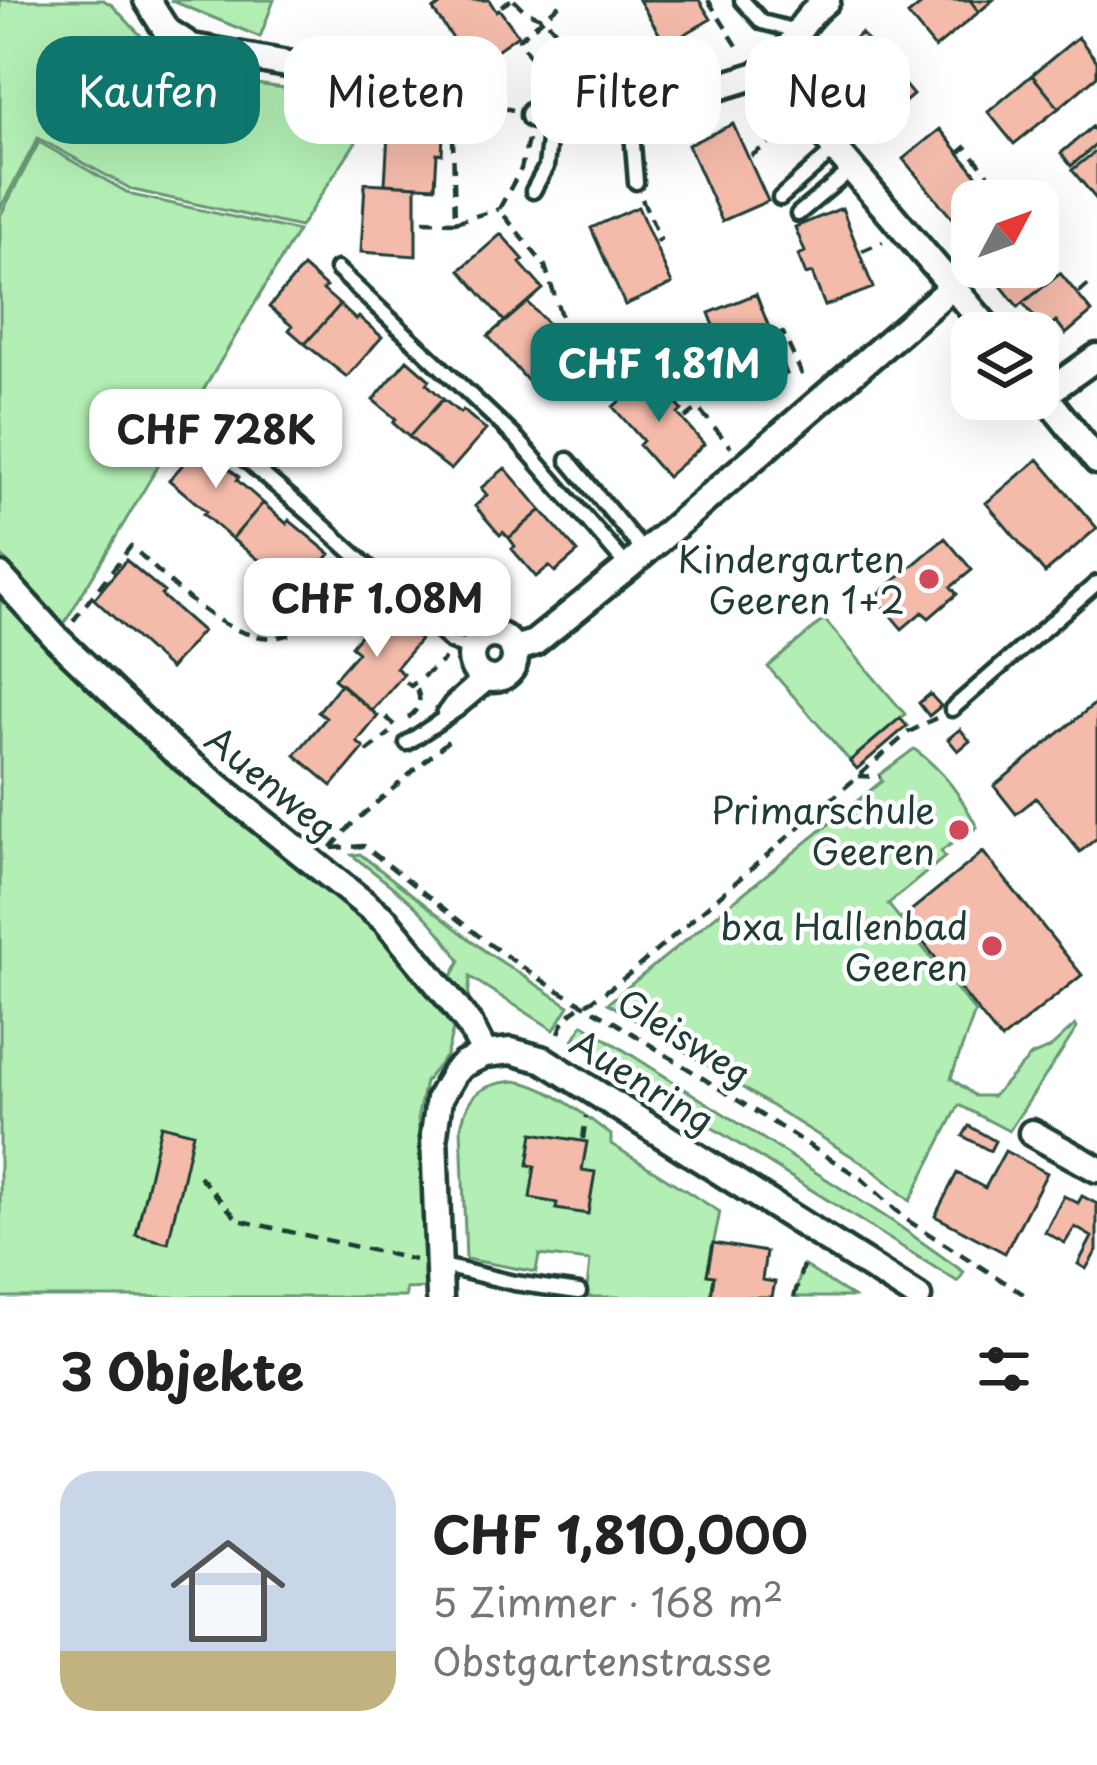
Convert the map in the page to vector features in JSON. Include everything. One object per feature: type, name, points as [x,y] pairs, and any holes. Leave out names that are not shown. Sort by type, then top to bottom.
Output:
[{"type":"street","points":[[147,0],[166,30],[192,47],[284,63]]},
{"type":"street","points":[[794,36],[827,0]]},
{"type":"street","points":[[831,144],[951,285]]},
{"type":"street","points":[[514,650],[534,643],[637,560],[951,287]]},
{"type":"street","points":[[954,288],[974,312]]},
{"type":"street","points":[[1059,380],[1097,357]]},
{"type":"street","points":[[1059,414],[1097,461]]},
{"type":"street","name":"Auenweg","points":[[0,576],[58,640],[173,750],[322,855],[406,943],[471,1027],[484,1054]]},
{"type":"street","points":[[493,634],[506,638],[515,661],[510,671],[488,678],[464,653],[480,638],[493,634]]},
{"type":"street","name":"Auenring","points":[[484,1054],[523,1052],[544,1060],[918,1297]]},
{"type":"street","points":[[440,1297],[435,1117],[454,1073],[484,1054]]},
{"type":"street","points":[[1032,1133],[1097,1169]]},
{"type":"lane","points":[[742,0],[762,22],[796,31]]},
{"type":"lane","points":[[533,191],[546,167],[545,144]]},
{"type":"lane","points":[[632,144],[636,182]]},
{"type":"lane","points":[[780,198],[835,149]]},
{"type":"lane","points":[[798,214],[852,169]]},
{"type":"lane","points":[[337,269],[637,560]]},
{"type":"lane","points":[[240,455],[464,653]]},
{"type":"lane","points":[[568,460],[637,560]]},
{"type":"lane","points":[[952,710],[1097,584]]},
{"type":"lane","points":[[407,743],[458,709],[488,678]]},
{"type":"lane","points":[[438,1265],[578,1292]]},
{"type":"path","points":[[501,6],[512,0],[545,19],[560,36]]},
{"type":"path","points":[[531,68],[519,39],[565,0]]},
{"type":"path","points":[[708,0],[740,49]]},
{"type":"path","points":[[450,144],[454,222]]},
{"type":"path","points":[[423,221],[454,222],[499,209],[531,144]]},
{"type":"path","points":[[751,156],[772,144]]},
{"type":"path","points":[[959,153],[966,148],[993,180]]},
{"type":"path","points":[[636,182],[660,239],[656,242]]},
{"type":"path","points":[[499,209],[545,266],[565,328],[584,351]]},
{"type":"path","points":[[862,251],[894,238]]},
{"type":"path","points":[[530,266],[538,258]]},
{"type":"path","points":[[1078,293],[1088,285]]},
{"type":"path","points":[[556,328],[563,321]]},
{"type":"path","points":[[776,336],[783,333],[810,392]]},
{"type":"path","points":[[685,418],[698,408],[738,454]]},
{"type":"path","points":[[58,640],[131,546],[225,626],[249,637],[278,638],[301,630],[364,564]]},
{"type":"path","points":[[173,597],[180,589]]},
{"type":"path","points":[[367,752],[420,705],[420,696],[410,683],[446,658],[464,653]]},
{"type":"path","points":[[560,1033],[563,1021],[633,971],[910,732],[952,710]]},
{"type":"path","points":[[386,717],[397,727]]},
{"type":"path","points":[[322,855],[470,722]]},
{"type":"path","points":[[858,776],[880,777]]},
{"type":"path","name":"Gleisweg","points":[[322,855],[364,846],[489,944],[862,1179],[907,1220],[1028,1297]]},
{"type":"path","points":[[583,1139],[586,1116]]},
{"type":"path","points":[[199,1176],[238,1220],[438,1265]]},
{"type":"path","points":[[794,1297],[803,1265]]},
{"type":"green space","points":[[0,0],[103,0],[141,36],[36,36],[36,142],[0,209]]},
{"type":"green space","points":[[170,0],[274,0],[258,36]]},
{"type":"green space","points":[[260,85],[284,88],[284,144],[354,144],[300,227],[133,190],[49,144],[260,144]]},
{"type":"green space","points":[[38,144],[43,144],[132,195],[298,231],[64,624],[0,554],[0,216]]},
{"type":"green space","points":[[0,590],[54,650],[212,797],[383,930],[414,964],[454,1026],[446,1056],[425,1082],[418,1115],[427,1288],[406,1289],[406,1297],[0,1297]]},
{"type":"green space","points":[[824,619],[905,714],[850,761],[768,667]]},
{"type":"green space","points":[[914,749],[950,784],[977,827],[941,851],[945,857],[888,904],[975,1012],[951,1078],[975,1096],[993,1096],[1031,1056],[1050,1048],[1075,1025],[1077,1028],[1009,1131],[959,1105],[910,1201],[872,1169],[608,1003],[882,781],[879,775]]},
{"type":"green space","points":[[360,854],[485,951],[569,1006],[554,1030],[470,977],[468,999],[456,992],[449,982],[460,961],[449,944],[411,903],[352,855]]},
{"type":"green space","points":[[583,1024],[892,1221],[964,1272],[958,1282],[573,1040]]},
{"type":"green space","points":[[515,1081],[566,1102],[611,1135],[611,1144],[720,1212],[707,1274],[714,1276],[711,1297],[586,1297],[590,1261],[539,1255],[536,1272],[466,1259],[464,1116],[478,1093]]},
{"type":"green space","points":[[803,1265],[853,1297],[794,1297]]},
{"type":"building","points":[[447,0],[489,0],[518,35],[507,43],[507,36],[451,36],[433,10]]},
{"type":"building","points":[[639,0],[699,0],[711,19],[682,36],[661,36]]},
{"type":"building","points":[[927,0],[970,0],[979,12],[935,48],[908,15]]},
{"type":"building","points":[[970,0],[993,0],[979,12]]},
{"type":"building","points":[[1078,37],[1097,61],[1097,76],[1059,108],[1032,75]]},
{"type":"building","points":[[1032,75],[1059,108],[1014,144],[988,112]]},
{"type":"building","points":[[733,124],[768,201],[722,221],[688,145],[721,144],[721,130]]},
{"type":"building","points":[[1092,127],[1097,144],[1071,166],[1061,153]]},
{"type":"building","points":[[940,129],[981,180],[951,180],[951,217],[903,159]]},
{"type":"building","points":[[387,144],[443,144],[442,154],[437,153],[435,187],[385,184]]},
{"type":"building","points":[[1097,150],[1097,200],[1072,170]]},
{"type":"building","points":[[365,183],[416,186],[416,256],[361,252]]},
{"type":"building","points":[[638,207],[672,284],[625,305],[591,228]]},
{"type":"building","points":[[842,208],[873,288],[825,306],[812,273],[806,275],[798,255],[805,252],[795,227]]},
{"type":"building","points":[[501,234],[543,289],[505,322],[460,270]]},
{"type":"building","points":[[303,267],[340,305],[305,344],[269,307]]},
{"type":"building","points":[[1059,274],[1092,312],[1066,334],[1059,325],[1059,312],[1030,312],[1023,303],[1042,288],[1059,288]]},
{"type":"building","points":[[1003,288],[1042,288],[1018,307]]},
{"type":"building","points":[[756,294],[787,374],[739,393],[726,359],[720,361],[712,341],[719,338],[709,313]]},
{"type":"building","points":[[527,302],[575,352],[534,388],[488,336]]},
{"type":"building","points":[[340,305],[382,337],[347,377],[305,344]]},
{"type":"building","points":[[407,360],[443,399],[409,437],[373,400]]},
{"type":"building","points":[[650,374],[704,444],[667,477],[613,407]]},
{"type":"building","points":[[443,399],[486,430],[451,470],[409,437]]},
{"type":"building","points":[[201,444],[263,503],[232,539],[169,480]]},
{"type":"building","points":[[1038,459],[1097,528],[1045,573],[986,503]]},
{"type":"building","points":[[505,468],[541,510],[509,538],[503,532],[500,535],[475,506],[487,495],[481,488]]},
{"type":"building","points":[[263,503],[330,554],[299,591],[232,539]]},
{"type":"building","points":[[541,510],[578,552],[555,572],[549,566],[536,577],[512,549],[515,546],[509,538]]},
{"type":"building","name":"Kindergarten Geeren 1+2","points":[[945,538],[972,570],[951,587],[957,594],[929,618],[922,612],[902,629],[875,597]]},
{"type":"building","points":[[126,560],[202,631],[170,669],[94,599]]},
{"type":"building","points":[[382,609],[420,640],[396,668],[404,674],[372,711],[334,679],[358,652],[351,646]]},
{"type":"building","points":[[341,684],[378,716],[357,742],[364,748],[332,786],[295,755],[326,718],[318,712]]},
{"type":"building","points":[[930,694],[941,706],[929,716],[919,703]]},
{"type":"building","points":[[1097,702],[1097,838],[1080,852],[1036,798],[1016,814],[994,786]]},
{"type":"building","points":[[900,718],[907,726],[857,769],[850,761]]},
{"type":"building","points":[[960,729],[970,741],[958,751],[948,739]]},
{"type":"building","name":"bxa Hallenbad Geeren","points":[[983,852],[1082,975],[1001,1040],[903,917]]},
{"type":"building","points":[[161,1125],[193,1133],[168,1243],[136,1235]]},
{"type":"building","points":[[969,1126],[995,1141],[990,1151],[963,1136]]},
{"type":"building","points":[[533,1133],[587,1142],[582,1170],[595,1172],[588,1214],[556,1209],[557,1203],[530,1198]]},
{"type":"building","points":[[1005,1151],[1047,1173],[1005,1253],[935,1216],[957,1173],[985,1188]]},
{"type":"building","points":[[1064,1196],[1078,1203],[1082,1196],[1097,1204],[1097,1250],[1086,1269],[1078,1264],[1092,1237],[1075,1227],[1065,1243],[1045,1232]]},
{"type":"building","points":[[713,1243],[766,1252],[762,1280],[775,1282],[772,1297],[711,1297],[714,1276],[707,1275]]},
{"type":"place","name":"Kindergarten Geeren 1+2","points":[[929,579]]},
{"type":"place","name":"Primarschule Geeren","points":[[959,830]]},
{"type":"place","name":"bxa Hallenbad Geeren","points":[[992,946]]}]
